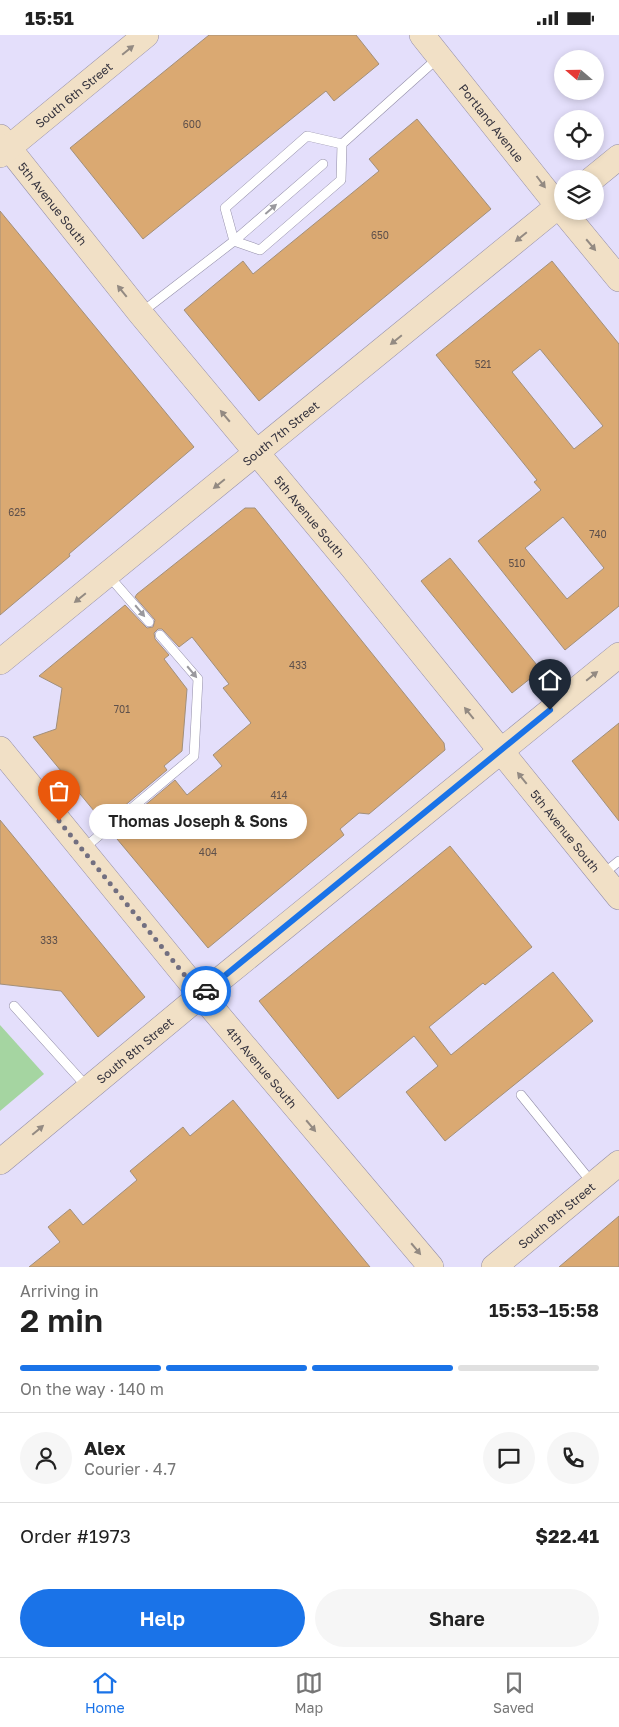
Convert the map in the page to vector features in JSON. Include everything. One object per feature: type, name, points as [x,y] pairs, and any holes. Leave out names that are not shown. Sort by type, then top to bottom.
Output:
[{"type":"main road","name":"South 6th Street","points":[[3,147],[146,35]]},
{"type":"main road","name":"Portland Avenue","points":[[422,35],[554,198]]},
{"type":"main road","name":"5th Avenue South","points":[[3,147],[346,559],[500,751],[610,868],[619,897]]},
{"type":"main road","points":[[603,170],[619,157]]},
{"type":"main road","name":"South 7th Street","points":[[0,663],[554,214]]},
{"type":"main road","name":"Portland Avenue","points":[[572,220],[619,279]]},
{"type":"main road","name":"South 8th Street","points":[[0,1161],[619,655]]},
{"type":"main road","name":"4th Avenue South","points":[[0,749],[201,995],[431,1267]]},
{"type":"main road","name":"South 9th Street","points":[[494,1267],[619,1163]]},
{"type":"lane","points":[[234,241],[260,250],[341,180],[342,144],[440,57]]},
{"type":"lane","points":[[234,241],[225,208],[307,136],[342,144]]},
{"type":"lane","points":[[140,313],[234,241],[323,164]]},
{"type":"lane","points":[[108,575],[149,622]]},
{"type":"lane","points":[[82,850],[194,756],[198,679],[160,635]]},
{"type":"lane","points":[[14,1006],[88,1088]]},
{"type":"lane","points":[[521,1095],[593,1184]]},
{"type":"green space","points":[[0,1025],[44,1074],[0,1111]]},
{"type":"building","points":[[209,35],[356,35],[379,64],[334,101],[326,91],[143,239],[70,148]]},
{"type":"building","points":[[417,119],[491,209],[259,401],[184,310],[243,261],[253,274],[379,171],[369,159]]},
{"type":"building","points":[[0,211],[194,447],[0,615]]},
{"type":"building","points":[[552,261],[619,344],[619,606],[565,650],[478,541],[541,490],[534,482],[537,480],[436,355]],"holes":[[[540,349],[603,426],[574,449],[512,372]],[[563,517],[604,568],[567,599],[525,548]]]},
{"type":"building","points":[[245,508],[255,508],[444,743],[445,750],[369,814],[359,813],[340,829],[344,835],[208,948],[112,833],[175,780],[187,795],[222,766],[213,755],[251,723],[223,688],[229,684],[192,637],[179,647],[162,629],[158,629],[154,633],[155,639],[169,655],[164,659],[187,689],[182,751],[164,766],[167,770],[104,823],[33,737],[56,729],[62,688],[39,676],[125,605],[147,628],[153,627],[155,620],[135,597],[137,594]]},
{"type":"building","points":[[450,558],[541,670],[512,693],[421,581]]},
{"type":"building","points":[[619,723],[619,821],[572,761]]},
{"type":"building","points":[[0,820],[145,997],[98,1037],[61,991],[0,984]]},
{"type":"building","points":[[450,846],[532,947],[485,985],[483,983],[429,1027],[451,1055],[553,972],[593,1021],[445,1141],[406,1092],[438,1066],[414,1036],[338,1099],[259,1001]]},
{"type":"building","points":[[233,1100],[370,1267],[29,1267],[60,1242],[48,1227],[70,1209],[83,1225],[137,1180],[130,1171],[183,1127],[190,1136]]},
{"type":"building","points":[[619,1216],[619,1267],[559,1267]]},
{"type":"way so far","points":[[59,821],[201,995],[206,991]]},
{"type":"place","name":"Thomas Joseph & Sons","points":[[59,821]]},
{"type":"route","points":[[206,991],[550,710]]}]
